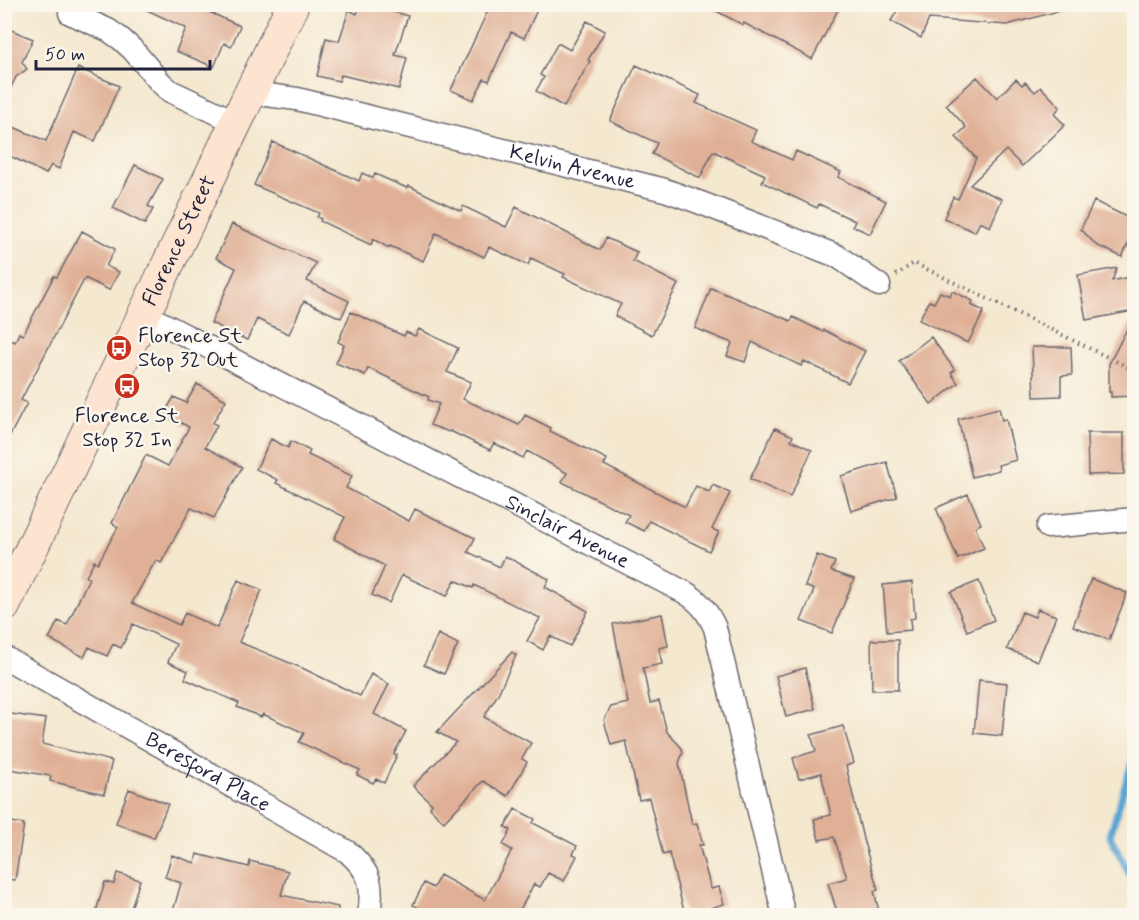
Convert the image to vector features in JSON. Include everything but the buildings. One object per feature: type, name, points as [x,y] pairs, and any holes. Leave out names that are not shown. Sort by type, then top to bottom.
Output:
[{"type":"street","name":"Florence Street","points":[[4,606],[293,4]]},
{"type":"street","points":[[70,13],[108,30],[121,39],[170,91],[236,122]]},
{"type":"street","name":"Kelvin Avenue","points":[[251,93],[297,99],[665,190],[837,256],[879,285]]},
{"type":"street","name":"Sinclair Avenue","points":[[144,314],[686,593],[703,606],[714,627],[784,915]]},
{"type":"street","points":[[1048,527],[1134,519]]},
{"type":"street","name":"Beresford Place","points":[[4,657],[348,852],[365,870],[370,879],[369,915]]},
{"type":"path","points":[[879,285],[914,263],[1134,370]]},
{"type":"waterway","points":[[1134,757],[1110,836],[1134,883]]},
{"type":"place","name":"Florence St Stop 32 Out","points":[[119,348]]},
{"type":"place","name":"Florence St Stop 32 In","points":[[127,386]]}]
